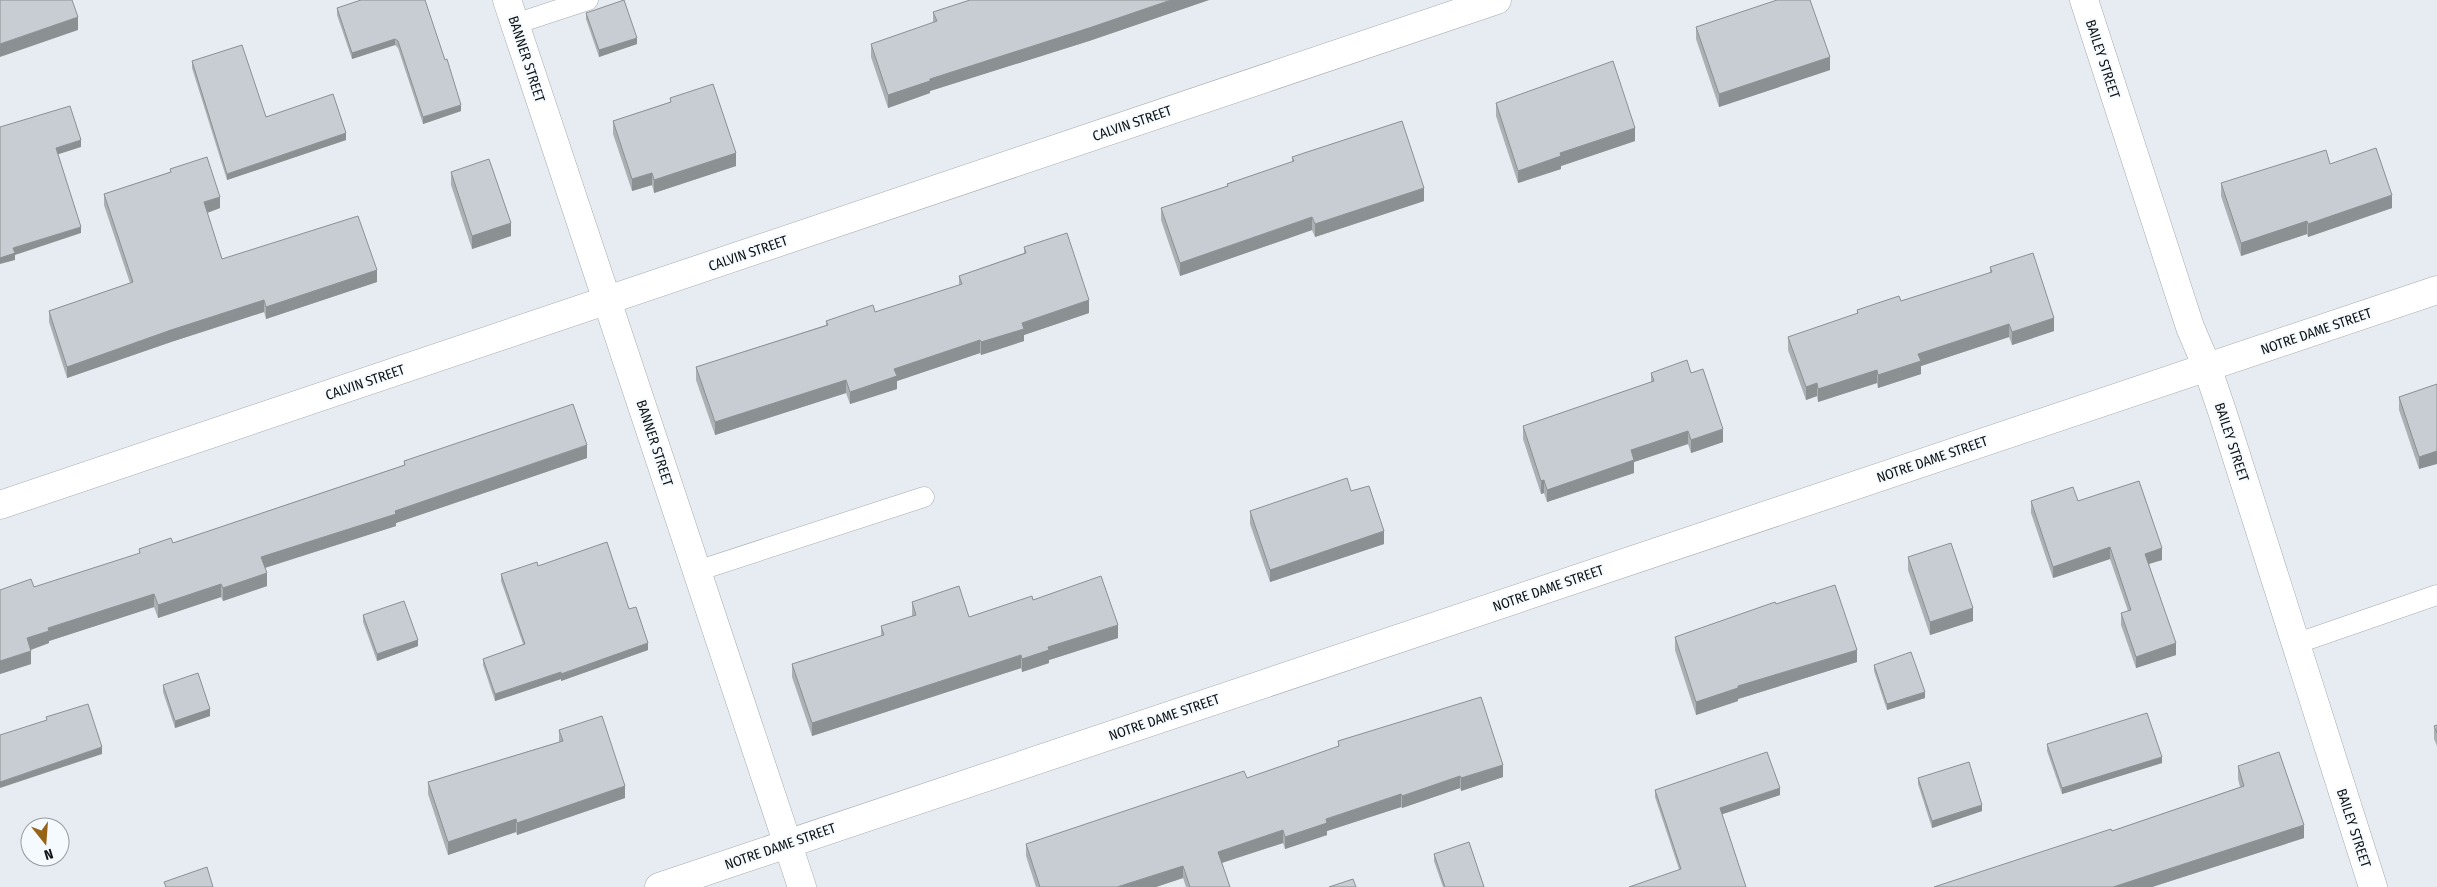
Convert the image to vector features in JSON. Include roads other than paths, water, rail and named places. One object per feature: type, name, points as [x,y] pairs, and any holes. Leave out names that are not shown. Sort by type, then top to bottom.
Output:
[{"type":"street","name":"CALVIN STREET","points":[[0,505],[1497,0]]},
{"type":"street","name":"BAILEY STREET","points":[[2084,0],[2190,327],[2207,367],[2373,887]]},
{"type":"street","name":"BANNER STREET","points":[[511,12],[802,887]]},
{"type":"street","name":"NOTRE DAME STREET","points":[[659,887],[2437,290]]},
{"type":"lane","points":[[511,12],[588,0]]},
{"type":"lane","points":[[697,571],[924,497]]},
{"type":"lane","points":[[2295,644],[2437,595]]}]
